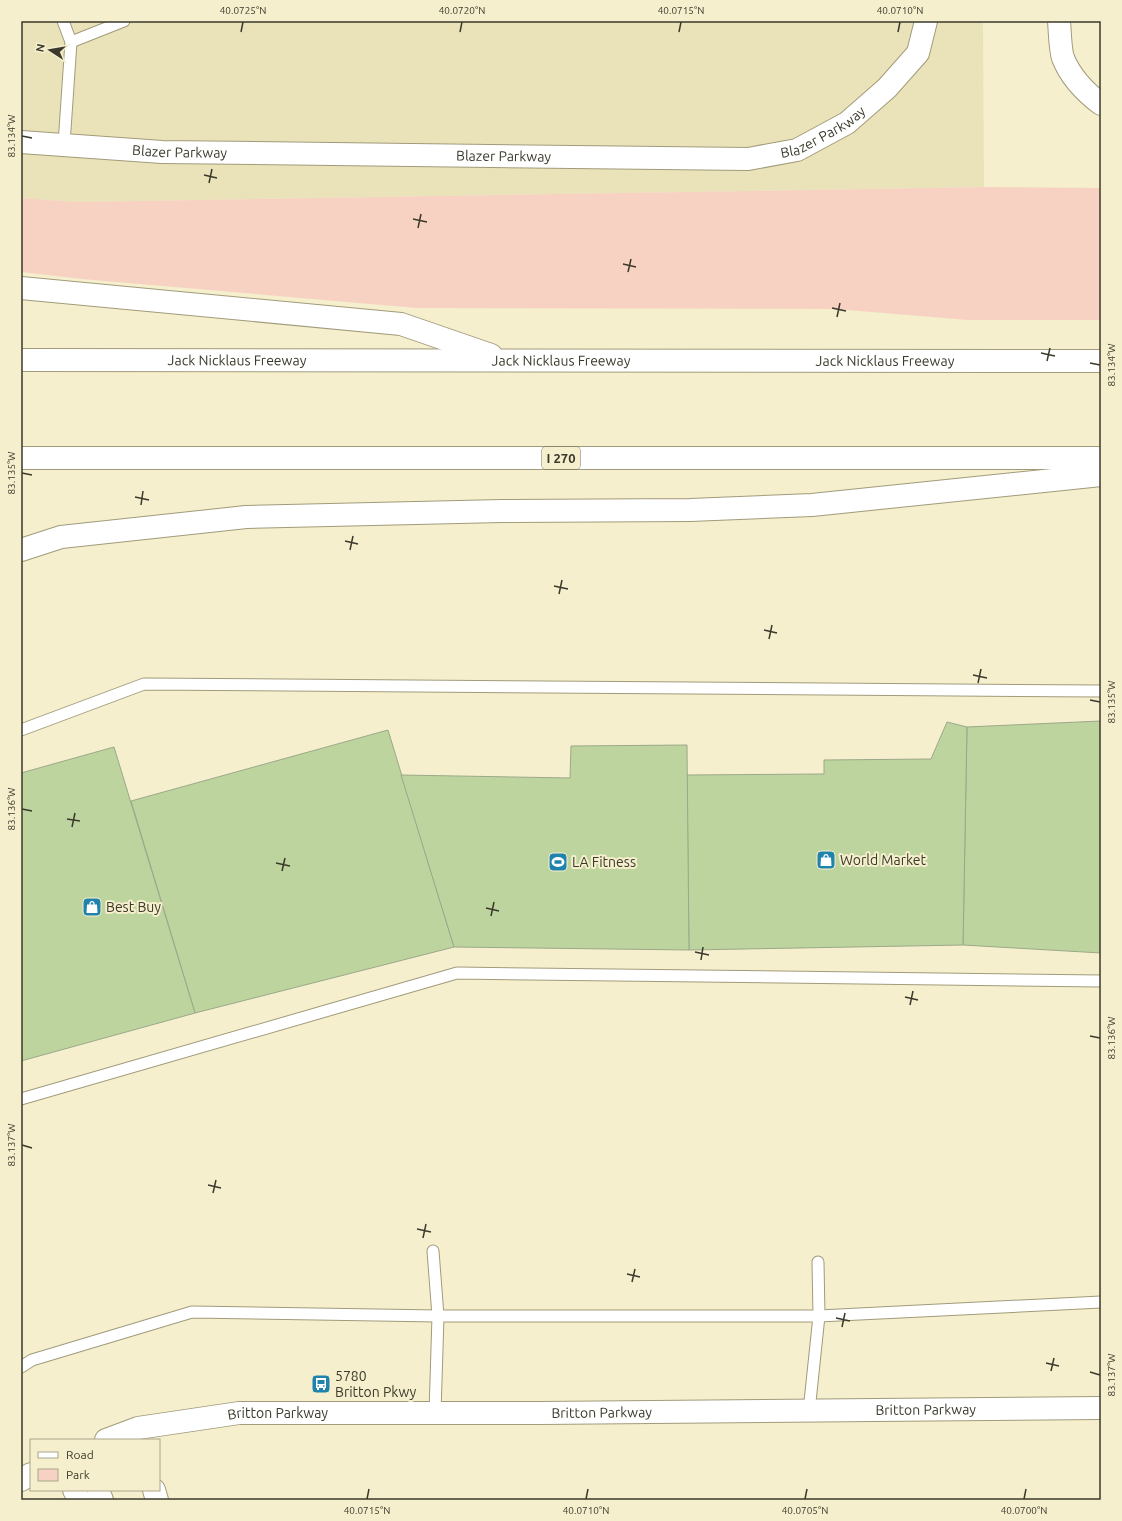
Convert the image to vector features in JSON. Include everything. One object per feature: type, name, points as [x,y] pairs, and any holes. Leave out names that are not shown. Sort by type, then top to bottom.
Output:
[{"type":"main road","name":"Blazer Parkway","points":[[21,142],[162,152],[748,159],[797,150],[847,123],[887,88],[918,53],[926,21]]},
{"type":"main road","points":[[1059,21],[1063,57],[1073,77],[1087,93],[1101,104]]},
{"type":"main road","points":[[21,288],[401,324],[508,361]]},
{"type":"main road","name":"Jack Nicklaus Freeway","points":[[21,360],[1101,361]]},
{"type":"main road","name":"I 270","points":[[21,458],[1101,458]]},
{"type":"main road","points":[[21,550],[60,537],[246,518],[502,511],[690,510],[804,505],[1101,475]]},
{"type":"main road","name":"Britton Parkway","points":[[112,1439],[239,1413],[809,1411],[1101,1408]]},
{"type":"main road","points":[[21,1480],[30,1475]]},
{"type":"main road","points":[[74,1491],[79,1500]]},
{"type":"lane","points":[[63,21],[71,42],[64,144]]},
{"type":"lane","points":[[71,42],[124,21]]},
{"type":"lane","points":[[21,730],[144,684],[1101,691]]},
{"type":"lane","points":[[21,1099],[457,973],[1101,981]]},
{"type":"lane","points":[[432,1251],[438,1316],[435,1413]]},
{"type":"lane","points":[[809,1411],[818,1316],[818,1262]]},
{"type":"lane","points":[[21,1367],[32,1360],[192,1312],[438,1316],[818,1316],[1101,1302]]},
{"type":"shaded area","points":[[21,21],[983,21],[984,187],[77,202],[21,198]]},
{"type":"green space","points":[[984,187],[1101,188],[1101,320],[968,320],[835,309],[417,308],[82,279],[21,272],[21,198],[77,202]]},
{"type":"building","points":[[1101,721],[1101,953],[963,945],[967,727]]},
{"type":"building","name":"World Market","points":[[947,722],[967,727],[963,945],[689,950],[687,775],[824,774],[824,760],[931,759]]},
{"type":"building","points":[[388,730],[454,947],[195,1013],[131,801]]},
{"type":"building","name":"LA Fitness","points":[[687,745],[689,950],[454,947],[401,775],[570,778],[571,746]]},
{"type":"building","name":"Best Buy","points":[[114,747],[195,1013],[21,1061],[21,773]]},
{"type":"place","name":"World Market","points":[[826,860]]},
{"type":"place","name":"LA Fitness","points":[[558,862]]},
{"type":"place","name":"Best Buy","points":[[92,907]]},
{"type":"place","name":"5780 Britton Pkwy","points":[[321,1384]]}]
